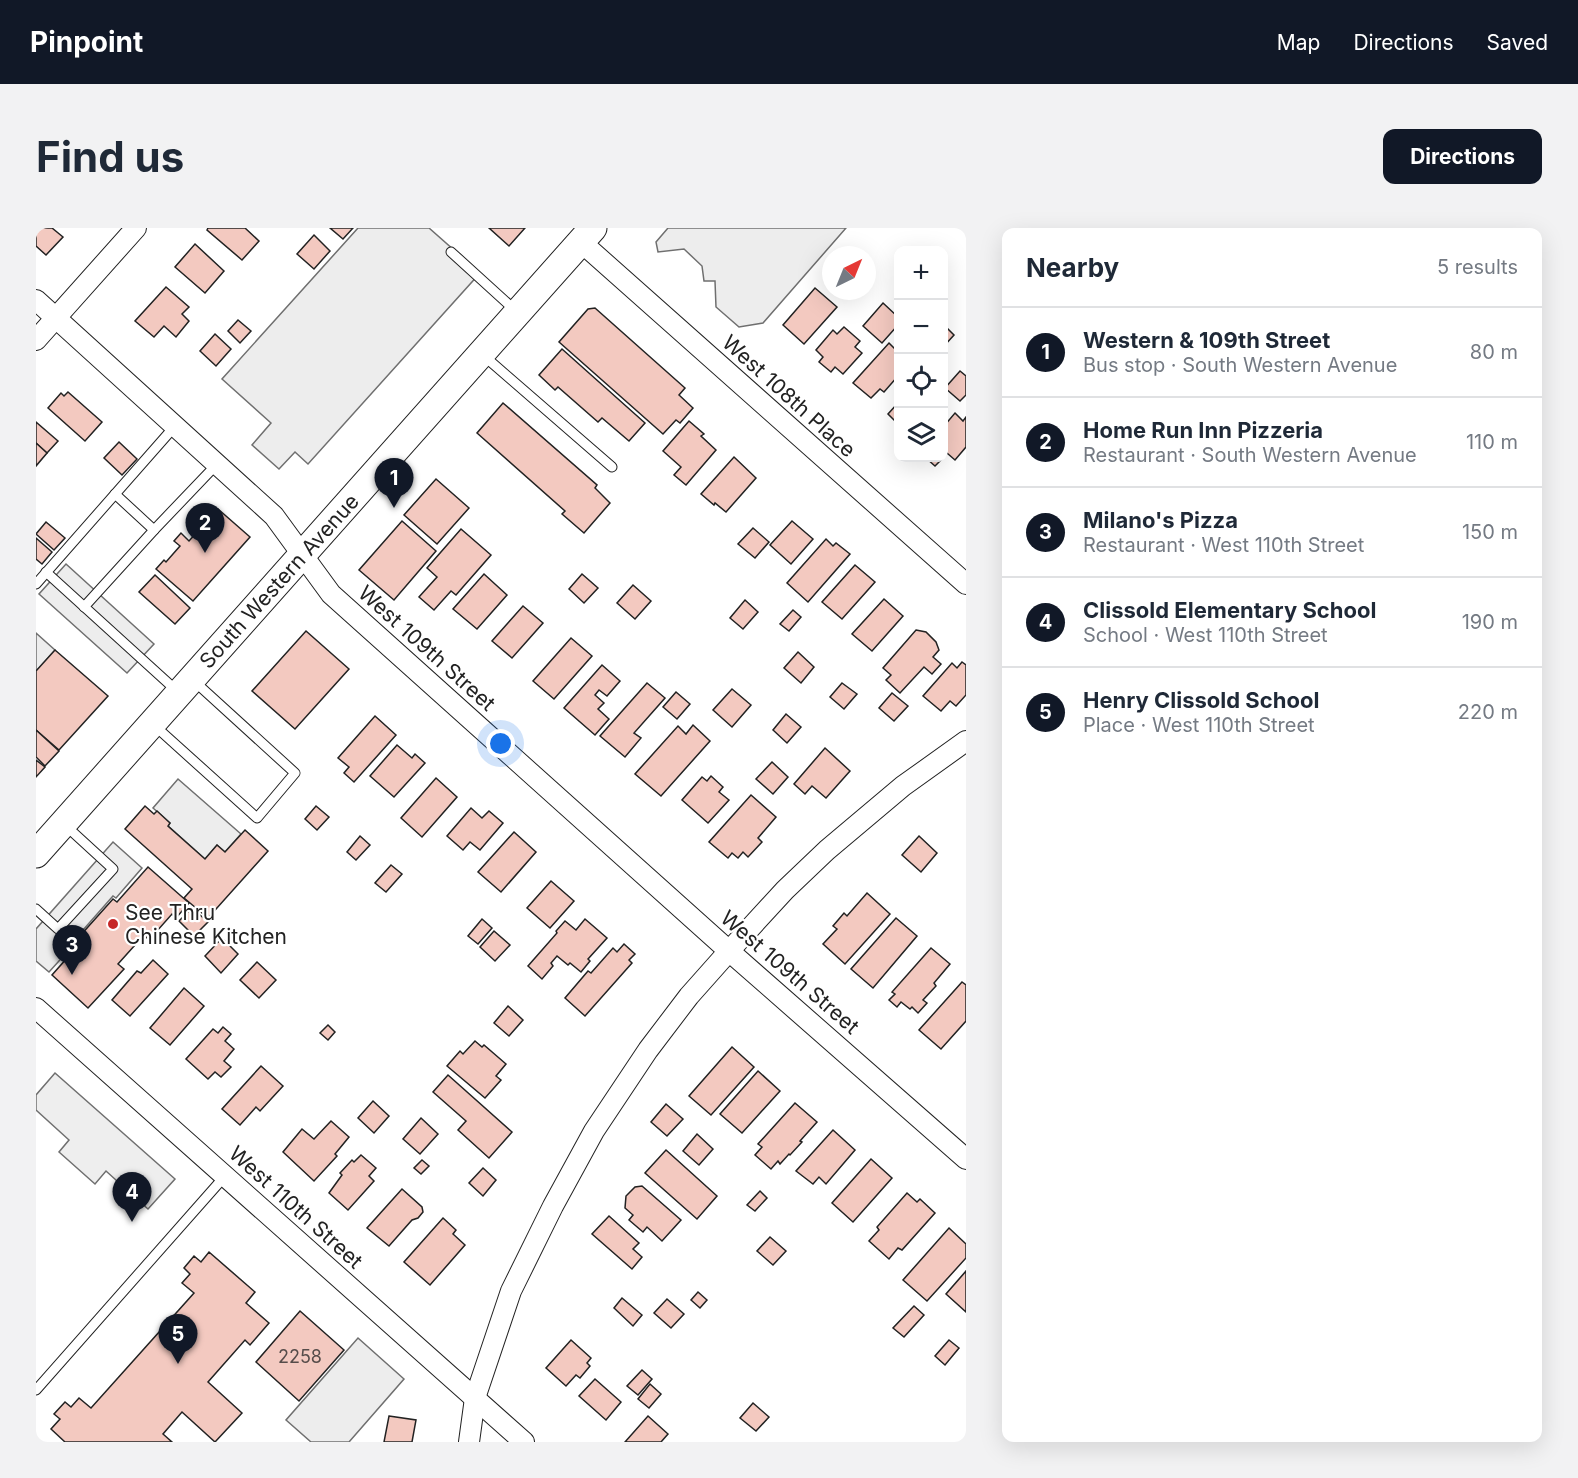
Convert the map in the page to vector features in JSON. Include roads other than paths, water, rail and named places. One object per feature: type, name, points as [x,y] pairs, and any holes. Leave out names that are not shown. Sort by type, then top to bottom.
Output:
[{"type":"main road","name":"South Western Avenue","points":[[36,854],[587,235]]},
{"type":"street","points":[[36,340],[136,228]]},
{"type":"street","name":"West 108th Place","points":[[587,235],[966,584]]},
{"type":"street","name":"West 109th Street","points":[[36,300],[274,516],[331,594],[729,951],[966,1159]]},
{"type":"street","points":[[469,1442],[475,1398],[511,1291],[553,1206],[594,1131],[648,1050],[689,996],[729,951],[827,850],[903,786],[966,741]]},
{"type":"street","name":"West 110th Street","points":[[36,1008],[524,1442]]},
{"type":"lane","points":[[451,252],[518,313]]},
{"type":"lane","points":[[481,354],[612,467]]},
{"type":"lane","points":[[36,584],[176,426]]},
{"type":"lane","points":[[84,606],[218,464]]},
{"type":"lane","points":[[116,494],[154,530]]},
{"type":"lane","points":[[46,572],[84,606],[295,773],[257,819],[152,724]]},
{"type":"lane","points":[[36,909],[58,929],[113,869],[63,824]]},
{"type":"lane","points":[[36,1390],[225,1176]]},
{"type":"place","name":"Western & 109th Street","points":[[394,508]]},
{"type":"place","name":"Home Run Inn Pizzeria","points":[[205,553]]},
{"type":"place","name":"See Thru Chinese Kitchen","points":[[113,924]]},
{"type":"place","name":"Milano's Pizza","points":[[72,975]]},
{"type":"place","name":"Clissold Elementary School","points":[[132,1222]]},
{"type":"place","name":"Henry Clissold School","points":[[178,1364]]}]
